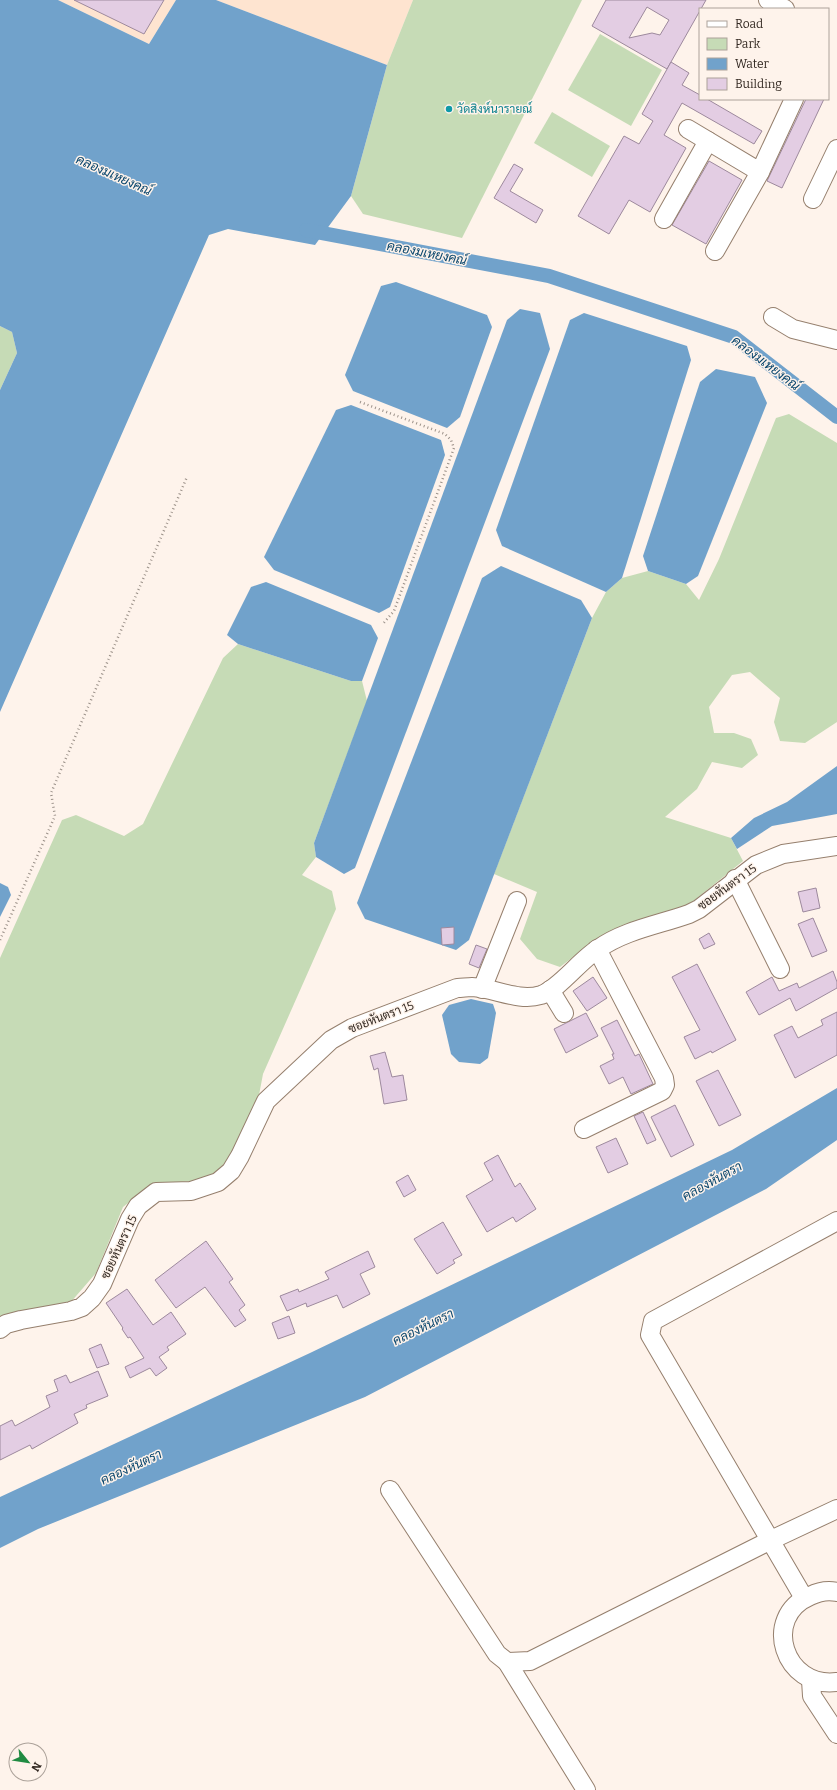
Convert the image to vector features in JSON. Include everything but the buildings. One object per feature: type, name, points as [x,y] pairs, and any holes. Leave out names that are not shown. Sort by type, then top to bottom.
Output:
[{"type":"street","points":[[768,0],[783,8]]},
{"type":"street","points":[[715,251],[760,172],[794,100]]},
{"type":"street","points":[[688,129],[760,172]]},
{"type":"street","points":[[664,219],[708,141]]},
{"type":"street","points":[[813,199],[837,149]]},
{"type":"street","points":[[773,317],[793,329],[837,340]]},
{"type":"street","name":"ซอยหันตรา 15","points":[[0,1329],[6,1324],[71,1311],[82,1307],[92,1298],[102,1284],[130,1219],[138,1206],[156,1192],[191,1191],[218,1182],[231,1171],[240,1156],[266,1101],[331,1040],[352,1028],[457,988],[473,987],[520,996],[541,995],[550,990],[597,949],[614,938],[699,909],[735,879],[756,865],[783,854],[837,846]]},
{"type":"street","points":[[735,879],[780,969]]},
{"type":"street","points":[[482,989],[517,901]]},
{"type":"street","points":[[584,1129],[662,1091],[665,1085],[664,1078],[597,949]]},
{"type":"street","points":[[550,990],[564,1013]]},
{"type":"street","points":[[804,1598],[650,1335],[653,1321],[837,1221]]},
{"type":"street","points":[[390,1490],[497,1654],[507,1662],[586,1790]]},
{"type":"street","points":[[507,1662],[530,1661],[770,1540],[837,1509]]},
{"type":"street","points":[[837,1592],[818,1592],[804,1598],[792,1610],[784,1625],[783,1642],[787,1658],[797,1671],[811,1680],[826,1683],[837,1682]]},
{"type":"street","points":[[811,1680],[812,1696],[837,1734]]},
{"type":"path","points":[[360,402],[445,434],[451,440],[454,448],[394,611],[382,625]]},
{"type":"path","points":[[0,940],[55,816],[51,793],[187,477]]},
{"type":"shaded area","points":[[58,0],[176,0],[149,44]]},
{"type":"shaded area","points":[[216,0],[413,0],[387,65]]},
{"type":"green space","points":[[413,0],[582,0],[462,238],[363,214],[351,196],[387,65]]},
{"type":"green space","points":[[600,34],[662,70],[631,126],[568,90]]},
{"type":"green space","points":[[552,112],[610,146],[592,177],[534,143]]},
{"type":"green space","points":[[0,326],[12,332],[17,353],[0,390]]},
{"type":"green space","points":[[789,414],[837,443],[837,722],[805,743],[780,741],[774,722],[780,698],[750,672],[732,675],[709,707],[714,733],[734,733],[751,739],[758,755],[742,768],[712,762],[697,789],[665,817],[731,838],[743,861],[686,907],[585,948],[560,967],[537,959],[520,939],[537,892],[494,874],[592,618],[606,592],[622,578],[648,571],[686,584],[699,600],[719,559],[776,418]]},
{"type":"green space","points":[[238,644],[351,681],[362,681],[367,701],[314,843],[316,857],[302,875],[332,891],[336,909],[263,1074],[259,1095],[235,1153],[221,1172],[204,1181],[154,1183],[123,1207],[96,1273],[70,1303],[10,1313],[0,1319],[0,958],[62,820],[76,815],[124,836],[143,824],[223,658]]},
{"type":"water","points":[[0,0],[58,0],[149,44],[176,0],[216,0],[387,65],[351,196],[315,245],[228,229],[209,235],[0,712],[0,390],[17,353],[12,332],[0,326]]},
{"type":"water","points":[[396,282],[487,315],[492,327],[460,417],[447,428],[353,391],[345,375],[381,286]]},
{"type":"water","points":[[520,309],[540,313],[550,349],[355,868],[344,874],[316,857],[314,843],[507,320]]},
{"type":"water","points":[[584,313],[687,346],[691,360],[622,578],[606,592],[502,546],[496,530],[570,320]]},
{"type":"water","points":[[716,369],[755,377],[767,403],[698,576],[686,584],[648,571],[643,556],[700,382]]},
{"type":"water","points":[[351,405],[441,440],[445,455],[390,607],[379,613],[274,570],[264,557],[336,410]]},
{"type":"water","points":[[501,566],[581,600],[592,618],[469,940],[456,950],[365,919],[357,903],[482,578]]},
{"type":"water","points":[[266,582],[371,625],[378,638],[362,681],[351,681],[238,644],[227,635],[251,587]]},
{"type":"water","points":[[837,766],[837,814],[772,826],[737,849],[731,838],[754,818],[787,802]]},
{"type":"water","points":[[0,883],[8,887],[11,895],[0,917]]},
{"type":"water","points":[[471,999],[493,1004],[496,1013],[488,1058],[480,1064],[459,1062],[451,1054],[442,1015],[449,1005]]},
{"type":"water","name":"คลองหันตรา","points":[[837,1088],[837,1140],[766,1189],[365,1397],[38,1529],[0,1548],[0,1497],[310,1353],[732,1150]]},
{"type":"waterway","name":"คลองมเหยงคณ์","points":[[306,230],[549,276],[734,337],[837,417]]},
{"type":"place","name":"วัดสิงห์นารายณ์","points":[[449,109]]}]
